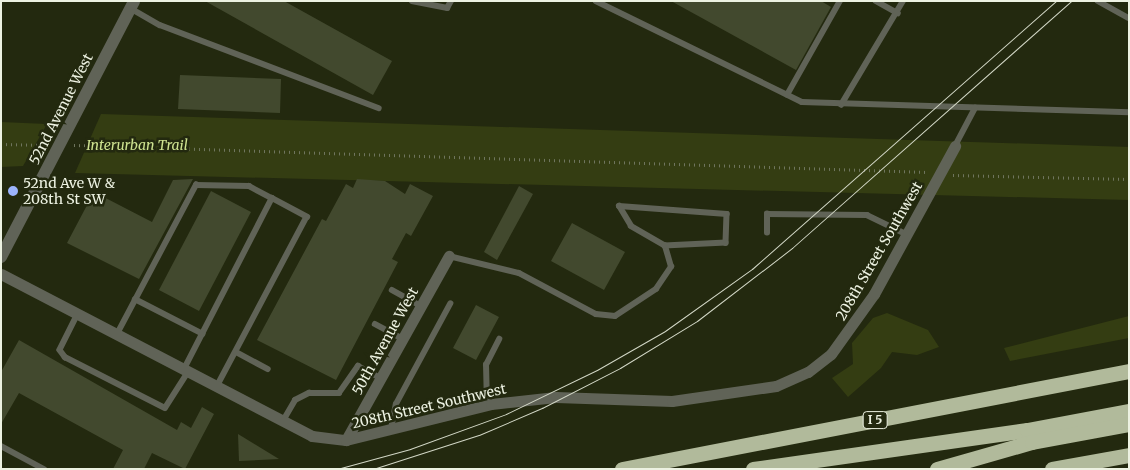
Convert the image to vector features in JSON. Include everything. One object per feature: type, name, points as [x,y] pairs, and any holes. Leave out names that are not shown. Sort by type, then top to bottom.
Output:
[{"type":"highway","name":"I 5","points":[[622,469],[1129,371]]},
{"type":"highway","points":[[753,469],[1027,430],[1129,411]]},
{"type":"highway","points":[[937,469],[1032,442],[1129,424]]},
{"type":"highway","points":[[1052,469],[1129,455]]},
{"type":"street","name":"52nd Avenue West","points":[[1,257],[132,4]]},
{"type":"street","name":"208th Street Southwest","points":[[1,274],[312,436],[346,440],[488,405],[556,397],[672,401],[776,386],[808,372],[831,354],[856,323],[955,146]]},
{"type":"street","name":"50th Avenue West","points":[[346,440],[450,256]]},
{"type":"lane","points":[[412,1],[447,8],[451,1]]},
{"type":"lane","points":[[596,1],[802,102],[841,105],[1129,112]]},
{"type":"lane","points":[[787,96],[840,1]]},
{"type":"lane","points":[[876,1],[898,12]]},
{"type":"lane","points":[[841,105],[903,1]]},
{"type":"lane","points":[[1098,1],[1129,18]]},
{"type":"lane","points":[[132,4],[160,25],[379,108]]},
{"type":"lane","points":[[955,146],[975,108]]},
{"type":"lane","points":[[117,334],[196,185],[249,186],[307,216],[217,387]]},
{"type":"lane","points":[[78,314],[60,350],[65,357],[165,408],[272,198]]},
{"type":"lane","points":[[450,256],[519,273],[596,314],[615,316],[640,302],[671,268],[665,246],[631,226],[619,206],[727,214],[726,243],[665,246]]},
{"type":"lane","points":[[766,233],[767,214],[867,215],[906,234]]},
{"type":"lane","points":[[392,290],[422,306]]},
{"type":"lane","points":[[135,299],[202,334]]},
{"type":"lane","points":[[391,429],[396,404],[450,304]]},
{"type":"lane","points":[[375,324],[403,339]]},
{"type":"lane","points":[[488,405],[486,365],[499,339]]},
{"type":"lane","points":[[236,352],[268,369]]},
{"type":"lane","points":[[283,421],[301,396],[339,392],[358,366],[381,378]]},
{"type":"lane","points":[[1,446],[44,469]]},
{"type":"path","points":[[1,144],[1129,180]]},
{"type":"green space","name":"Interurban Trail","points":[[101,114],[1129,147],[1129,200],[75,173]]},
{"type":"green space","name":"Interurban Trail","points":[[1,122],[47,124],[23,166],[1,167]]},
{"type":"green space","points":[[887,313],[928,330],[939,347],[917,355],[892,352],[881,368],[848,397],[832,378],[853,364],[852,343],[873,318]]},
{"type":"green space","points":[[1129,316],[1129,338],[1010,361],[1004,348]]},
{"type":"building","points":[[205,1],[284,1],[392,61],[373,95]]},
{"type":"building","points":[[671,1],[821,1],[831,7],[796,70]]},
{"type":"building","points":[[180,75],[281,79],[280,113],[178,109]]},
{"type":"building","points":[[193,179],[139,279],[67,243],[94,192],[152,222],[173,180]]},
{"type":"building","points":[[357,179],[385,181],[405,194],[410,184],[433,196],[411,236],[406,233],[392,259],[398,262],[336,380],[257,340],[322,219],[326,221],[346,184],[353,188]]},
{"type":"building","points":[[519,186],[533,194],[497,260],[484,252]]},
{"type":"building","points":[[211,191],[251,212],[199,311],[159,290]]},
{"type":"building","points":[[572,223],[625,252],[604,290],[551,261]]},
{"type":"building","points":[[476,305],[499,317],[476,360],[453,348]]},
{"type":"building","points":[[19,340],[177,430],[181,422],[191,428],[202,407],[214,414],[185,469],[152,453],[144,469],[113,469],[123,450],[19,393],[1,424],[1,372]]},
{"type":"building","points":[[238,434],[279,459],[239,461]]},
{"type":"tram line","points":[[337,469],[410,449],[506,414],[597,370],[665,331],[752,269],[1056,1]]},
{"type":"tram line","points":[[373,469],[479,435],[542,408],[620,368],[697,321],[792,248],[1071,1]]},
{"type":"place","name":"52nd Ave W & 208th St SW","points":[[13,191]]}]
